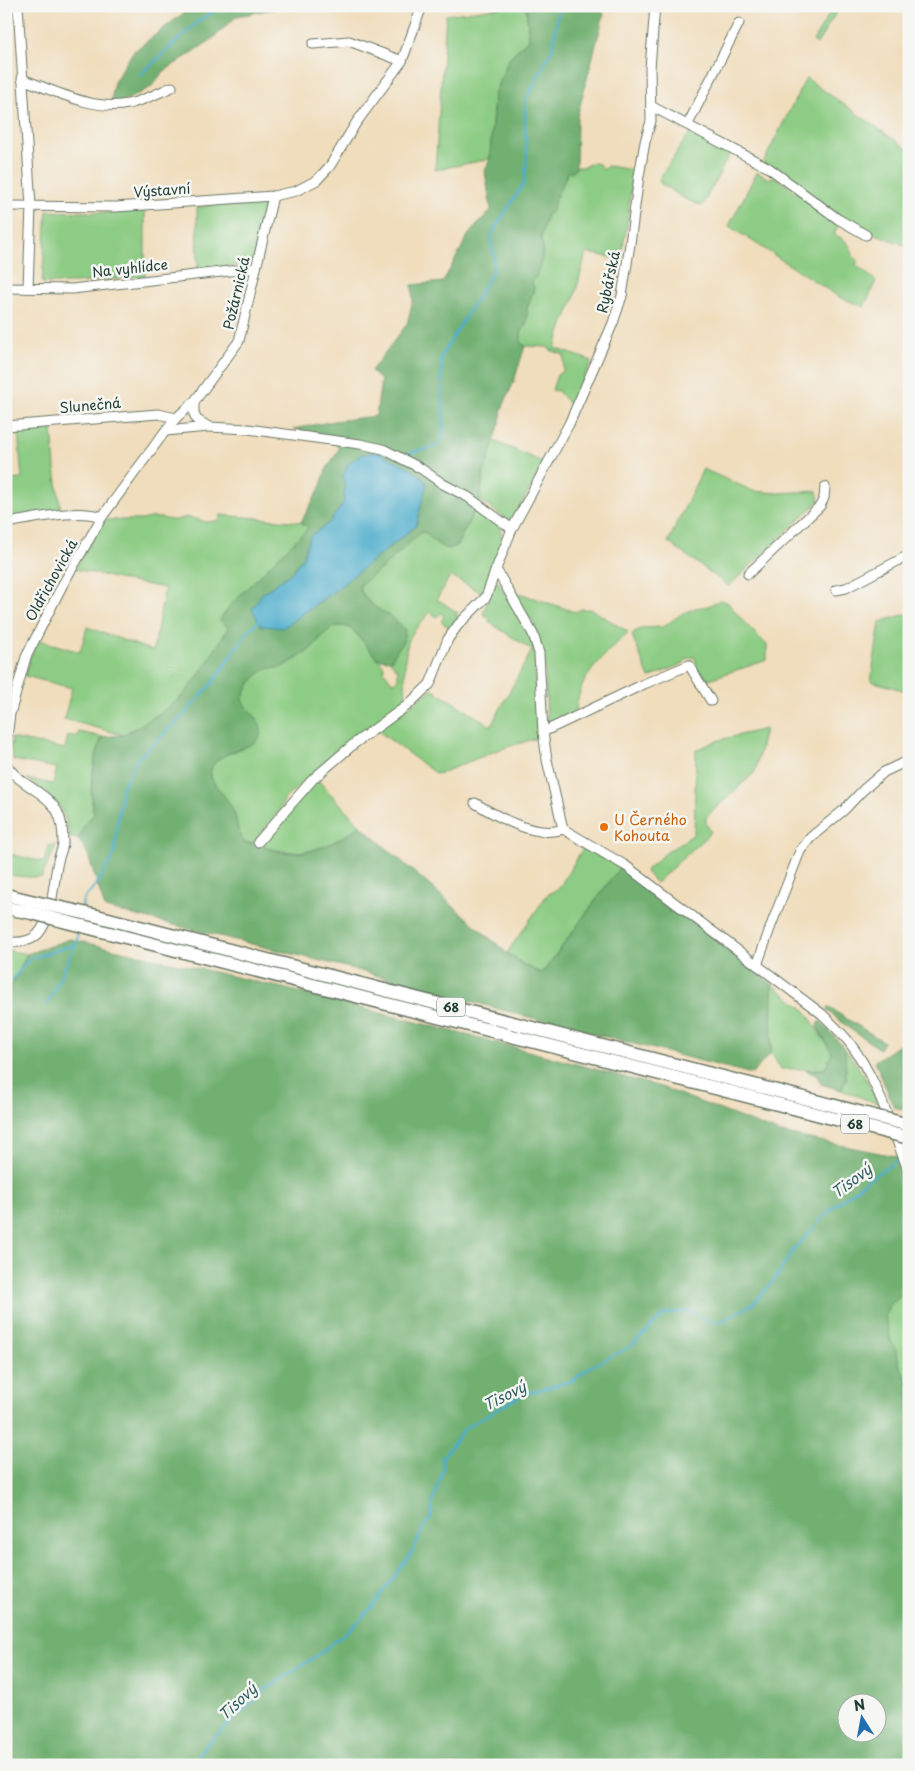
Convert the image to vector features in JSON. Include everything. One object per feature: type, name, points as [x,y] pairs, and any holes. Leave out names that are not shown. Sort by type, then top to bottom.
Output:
[{"type":"highway","name":"68","points":[[6,895],[33,907],[95,922],[392,1004],[802,1104],[909,1125]]},
{"type":"highway","name":"68","points":[[6,908],[33,907]]},
{"type":"highway","name":"68","points":[[802,1104],[909,1138]]},
{"type":"street","points":[[18,6],[31,206],[28,288]]},
{"type":"street","points":[[313,44],[349,41],[402,61],[422,6]]},
{"type":"street","name":"Rybářská","points":[[258,842],[313,779],[355,743],[408,705],[430,684],[448,639],[458,625],[486,597],[506,540],[569,424],[613,323],[622,296],[639,176],[651,121],[650,68],[655,6]]},
{"type":"street","points":[[688,124],[739,23]]},
{"type":"street","name":"Výstavní","points":[[6,206],[116,207],[274,196],[296,191],[317,180],[330,166],[356,123],[402,61]]},
{"type":"street","points":[[22,79],[83,101],[104,104],[127,104],[172,88]]},
{"type":"street","points":[[651,106],[769,168],[838,219],[866,235]]},
{"type":"street","name":"Požárnická","points":[[166,431],[176,418],[194,402],[239,341],[274,196]]},
{"type":"street","name":"Na vyhlídce","points":[[6,288],[72,289],[256,268]]},
{"type":"street","points":[[194,402],[194,414],[197,420],[209,427]]},
{"type":"street","name":"Slunečná","points":[[6,426],[158,414],[176,418]]},
{"type":"street","points":[[166,431],[209,427],[257,430],[360,444],[383,449],[420,468],[468,497],[512,529]]},
{"type":"street","name":"Oldřichovická","points":[[6,745],[10,714],[26,657],[63,584],[102,517],[166,431]]},
{"type":"street","points":[[748,574],[820,506],[824,498],[825,487]]},
{"type":"street","points":[[6,523],[68,515],[92,514],[102,517]]},
{"type":"street","points":[[836,590],[846,588],[909,555]]},
{"type":"street","points":[[496,569],[533,634],[539,653],[543,732],[562,829]]},
{"type":"street","points":[[543,732],[689,664],[711,701]]},
{"type":"street","points":[[757,965],[800,851],[811,836],[844,810],[862,790],[884,772],[909,760]]},
{"type":"street","points":[[6,764],[11,773],[46,798],[58,813],[62,828],[63,845],[58,860],[53,892],[43,926],[37,936],[29,940],[18,943],[6,942]]},
{"type":"street","points":[[475,804],[509,822],[548,833],[562,829],[626,866],[822,1014],[849,1041],[863,1063],[883,1100],[909,1172]]},
{"type":"green space","points":[[193,6],[274,6],[274,9],[237,16],[211,40],[163,72],[151,87],[126,100],[111,102],[114,82],[133,52]]},
{"type":"green space","points":[[511,6],[526,6],[529,39],[510,57],[494,94],[490,159],[435,170],[446,15]]},
{"type":"green space","points":[[526,6],[598,6],[604,14],[577,117],[576,167],[573,172],[568,172],[551,212],[547,215],[541,234],[542,257],[538,272],[532,282],[534,288],[527,309],[527,321],[521,333],[521,343],[525,346],[514,381],[502,409],[500,423],[484,472],[478,511],[473,513],[457,545],[452,548],[444,548],[439,546],[425,532],[421,532],[386,565],[359,586],[367,600],[394,619],[405,631],[403,641],[391,660],[378,659],[352,629],[337,626],[327,632],[308,651],[294,660],[279,668],[265,670],[250,683],[242,700],[261,727],[259,738],[249,746],[220,758],[212,768],[211,777],[231,806],[239,833],[244,842],[281,852],[302,852],[333,843],[360,825],[507,953],[540,973],[544,971],[620,867],[693,921],[772,984],[771,1053],[752,1074],[517,1014],[350,968],[105,908],[87,852],[78,839],[86,823],[94,814],[91,794],[92,775],[102,737],[123,735],[145,723],[180,699],[194,682],[229,628],[220,620],[231,604],[308,528],[301,522],[320,488],[326,470],[339,449],[333,438],[293,429],[334,421],[376,416],[381,380],[371,371],[407,324],[413,300],[412,285],[443,282],[469,234],[491,210],[485,171],[490,159],[494,94],[510,57],[529,39]],"holes":[[[399,462],[423,477],[416,526],[333,592],[283,628],[262,594],[291,573],[303,557],[310,536],[329,523],[343,504],[345,489],[343,476]]]},
{"type":"green space","points":[[834,6],[840,6],[817,44],[813,41]]},
{"type":"green space","points":[[806,78],[909,150],[909,236],[907,246],[855,226],[763,163]]},
{"type":"green space","points":[[691,131],[732,150],[702,206],[685,199],[661,184],[659,179]]},
{"type":"green space","points":[[593,163],[599,164],[603,170],[607,166],[635,170],[622,259],[586,253],[574,299],[555,348],[592,361],[576,393],[576,399],[573,404],[569,404],[558,391],[552,390],[557,375],[563,371],[564,355],[550,350],[548,347],[525,346],[520,341],[521,333],[526,325],[527,309],[534,288],[532,282],[540,266],[543,248],[542,232],[547,214],[551,212],[559,188],[568,172],[577,167]]},
{"type":"green space","points":[[757,172],[769,179],[773,176],[840,222],[834,234],[849,245],[853,256],[858,260],[856,265],[876,281],[864,307],[839,297],[729,226]]},
{"type":"green space","points":[[266,202],[268,206],[253,261],[249,264],[198,270],[197,207]]},
{"type":"green space","points":[[140,210],[145,212],[145,276],[77,283],[42,283],[47,211],[113,213]]},
{"type":"green space","points":[[52,427],[61,512],[6,518],[6,480],[22,479],[18,431],[20,429]]},
{"type":"green space","points":[[494,441],[545,463],[511,522],[480,501],[484,472]]},
{"type":"green space","points":[[703,469],[753,491],[778,493],[817,491],[819,501],[729,586],[668,542]]},
{"type":"green space","points":[[478,511],[492,517],[502,535],[502,540],[483,593],[450,576],[437,599],[458,613],[456,617],[458,618],[449,628],[441,621],[444,617],[441,613],[437,617],[430,612],[410,637],[405,658],[406,697],[388,713],[339,748],[291,793],[253,843],[243,842],[233,810],[214,783],[210,770],[219,758],[241,747],[258,719],[245,708],[242,700],[250,683],[265,670],[279,668],[310,650],[330,629],[343,626],[352,629],[384,666],[384,671],[392,682],[398,680],[398,670],[390,661],[403,641],[381,612],[369,602],[358,587],[386,565],[421,532],[425,532],[438,545],[457,545],[473,513]]},
{"type":"green space","points":[[221,515],[301,522],[309,528],[261,576],[228,625],[229,627],[201,672],[181,697],[169,707],[154,718],[123,735],[64,719],[72,688],[25,676],[30,658],[39,640],[80,652],[87,627],[153,651],[165,588],[75,569],[102,523],[106,520],[143,520],[153,518],[174,520],[189,518],[209,522],[220,520]]},
{"type":"green space","points":[[495,581],[498,582],[531,640],[534,651],[537,738],[498,750],[436,774],[377,730],[432,689],[491,726],[532,650],[489,622],[490,618],[483,614]]},
{"type":"green space","points":[[513,591],[575,612],[582,609],[591,609],[627,631],[627,634],[594,667],[584,682],[575,713],[551,724],[547,723],[542,647],[532,620]]},
{"type":"green space","points":[[720,600],[727,602],[767,645],[767,660],[703,681],[693,657],[686,659],[684,663],[649,678],[632,635],[634,632],[643,628],[663,627],[683,613],[708,606]]},
{"type":"green space","points":[[909,613],[909,692],[871,681],[880,622]]},
{"type":"green space","points":[[765,729],[755,772],[706,817],[706,824],[711,832],[656,883],[646,872],[647,869],[667,852],[694,834],[696,750],[719,740]]},
{"type":"green space","points":[[79,732],[102,737],[92,775],[91,794],[94,814],[86,823],[78,839],[70,838],[66,821],[56,802],[27,779],[53,784],[57,768],[13,760],[10,746],[12,743],[11,738],[65,749],[68,735],[77,737]]},
{"type":"green space","points":[[316,778],[360,825],[337,841],[315,850],[291,852],[264,847],[263,841]]},
{"type":"green space","points":[[49,845],[56,845],[42,877],[6,875],[6,853],[44,862]]},
{"type":"green space","points":[[583,848],[620,867],[541,973],[524,965],[507,953],[547,895],[559,888]]},
{"type":"green space","points":[[70,939],[283,988],[502,1044],[661,1087],[780,1133],[909,1159],[909,1276],[905,1292],[889,1306],[885,1319],[899,1364],[909,1386],[909,1765],[6,1765],[6,998],[27,954]]},
{"type":"green space","points":[[6,950],[27,954],[6,998]]},
{"type":"green space","points":[[772,984],[806,1011],[832,1053],[825,1069],[781,1069],[771,1053]]},
{"type":"green space","points":[[828,1007],[884,1042],[880,1049],[850,1029],[827,1010]]},
{"type":"green space","points":[[820,1021],[845,1049],[846,1079],[841,1090],[821,1084],[817,1076],[806,1070],[825,1069],[832,1053],[817,1026]]},
{"type":"green space","points":[[909,1038],[909,1111],[894,1107],[875,1061]]},
{"type":"green space","points":[[845,1049],[862,1072],[879,1104],[841,1090],[846,1079]]},
{"type":"green space","points":[[909,1276],[909,1386],[899,1364],[885,1319],[889,1306],[905,1292]]},
{"type":"water","points":[[377,452],[411,469],[423,478],[427,484],[416,526],[333,592],[283,628],[261,626],[252,609],[262,594],[291,573],[303,557],[310,536],[329,523],[343,504],[345,489],[343,476],[348,464],[362,454]]},
{"type":"waterway","points":[[139,76],[200,20],[224,6]]},
{"type":"waterway","points":[[405,456],[416,451],[435,447],[444,436],[441,357],[492,273],[494,257],[491,241],[495,228],[524,183],[527,156],[526,100],[553,47],[559,6]]},
{"type":"waterway","points":[[82,908],[83,900],[99,881],[114,855],[122,787],[138,758],[180,719],[212,684],[248,631],[260,620]]},
{"type":"waterway","points":[[12,980],[29,959],[76,944],[79,928]]},
{"type":"waterway","points":[[47,1005],[76,944]]},
{"type":"waterway","name":"Tisový","points":[[192,1765],[204,1747],[265,1690],[319,1654],[355,1625],[374,1605],[412,1552],[424,1526],[431,1518],[433,1501],[443,1469],[442,1458],[465,1428],[524,1394],[572,1381],[590,1367],[630,1347],[665,1314],[688,1311],[710,1322],[722,1321],[753,1304],[775,1279],[794,1249],[829,1211],[866,1181],[901,1158]]},
{"type":"place","name":"U Černého Kohouta","points":[[604,827]]}]
